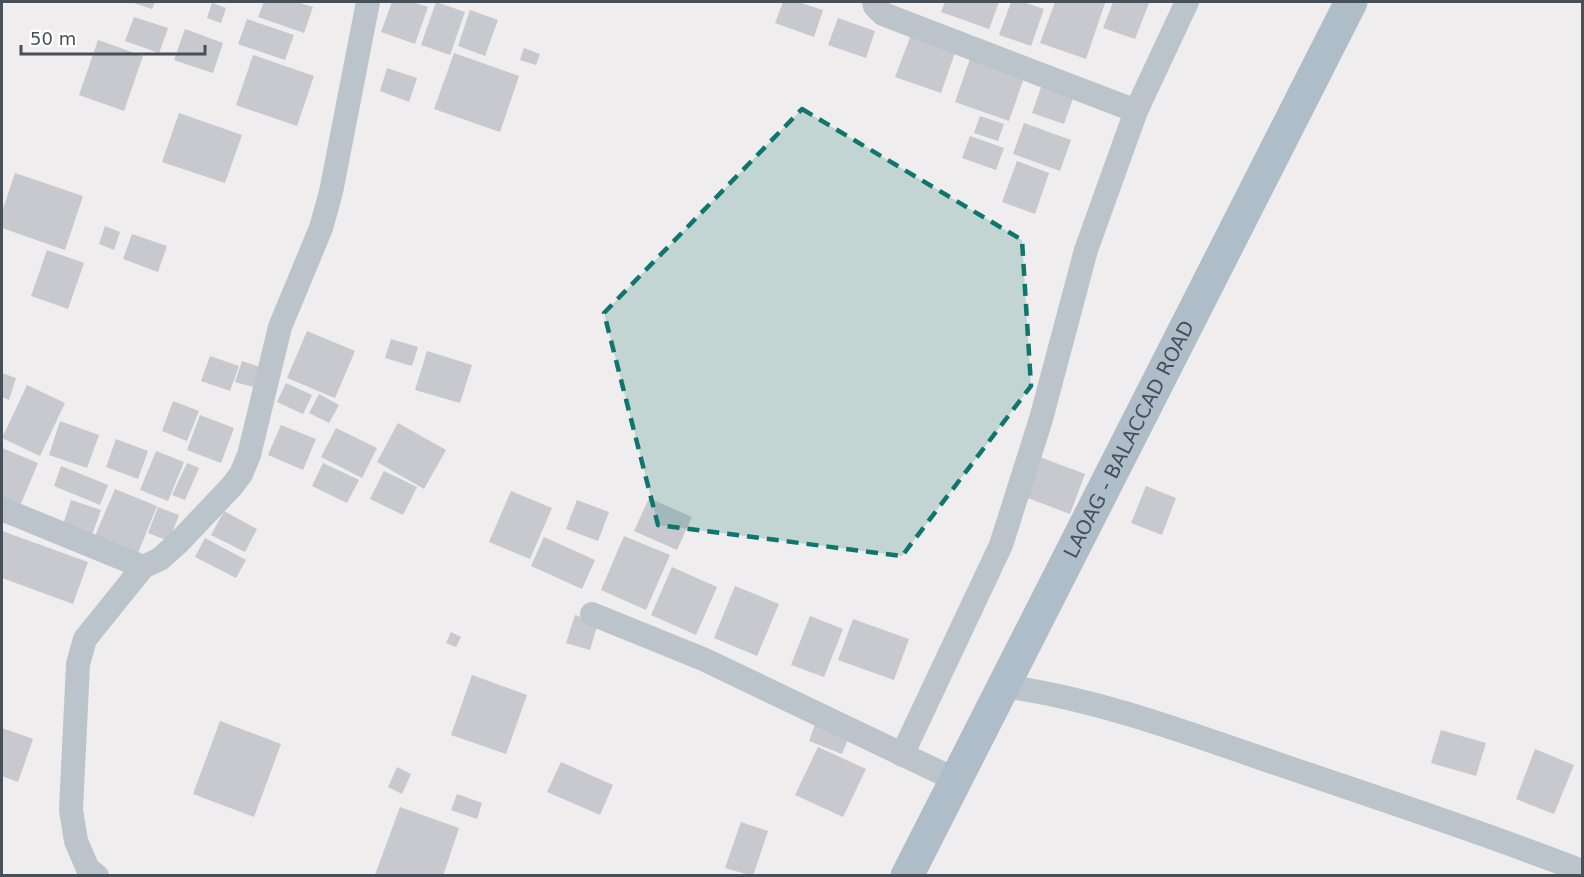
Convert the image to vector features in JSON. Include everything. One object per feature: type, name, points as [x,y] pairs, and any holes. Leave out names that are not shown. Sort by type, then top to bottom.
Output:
[{"type":"main road","name":"LAOAG - BALACCAD ROAD","points":[[907,876],[1351,2]]},
{"type":"street","points":[[97,876],[88,869],[76,842],[71,810],[78,664],[85,639],[143,567],[160,559],[179,542],[241,474],[249,455],[280,327],[321,228],[331,192],[368,2]]},
{"type":"street","points":[[874,2],[883,14],[1136,111]]},
{"type":"street","points":[[902,755],[1005,535],[1041,419],[1086,250],[1136,111],[1187,2]]},
{"type":"street","points":[[2,509],[143,567]]},
{"type":"street","points":[[592,614],[703,659],[956,780]]},
{"type":"street","points":[[1003,686],[1081,700],[1165,725],[1582,871]]},
{"type":"highlighted area","points":[[802,109],[1022,240],[1031,386],[902,556],[658,525],[604,313]]},
{"type":"building","points":[[131,2],[155,2],[152,9]]},
{"type":"building","points":[[264,2],[297,2],[313,7],[304,33],[258,17]]},
{"type":"building","points":[[392,2],[412,2],[428,7],[415,44],[381,32]]},
{"type":"building","points":[[436,2],[465,12],[450,55],[421,45]]},
{"type":"building","points":[[783,2],[798,2],[823,10],[814,37],[775,23]]},
{"type":"building","points":[[945,2],[999,2],[989,29],[941,12]]},
{"type":"building","points":[[1011,2],[1023,2],[1044,9],[1031,46],[999,35]]},
{"type":"building","points":[[1055,2],[1105,3],[1086,59],[1040,43]]},
{"type":"building","points":[[1113,2],[1149,3],[1135,39],[1103,28]]},
{"type":"building","points":[[212,3],[226,8],[221,23],[207,18]]},
{"type":"building","points":[[470,10],[498,20],[485,56],[458,46]]},
{"type":"building","points":[[134,17],[168,28],[159,53],[125,41]]},
{"type":"building","points":[[838,18],[875,31],[866,58],[828,45]]},
{"type":"building","points":[[247,19],[294,35],[285,60],[238,44]]},
{"type":"building","points":[[185,29],[223,43],[213,73],[174,60]]},
{"type":"building","points":[[911,35],[956,50],[941,93],[895,77]]},
{"type":"building","points":[[98,40],[143,56],[124,111],[79,95]]},
{"type":"building","points":[[524,48],[540,54],[536,65],[520,60]]},
{"type":"building","points":[[973,50],[1027,69],[1009,121],[955,102]]},
{"type":"building","points":[[454,53],[519,76],[500,132],[434,109]]},
{"type":"building","points":[[253,55],[314,76],[297,126],[236,105]]},
{"type":"building","points":[[387,68],[417,78],[409,102],[380,91]]},
{"type":"building","points":[[1044,79],[1076,90],[1064,124],[1032,113]]},
{"type":"building","points":[[179,113],[242,135],[225,183],[162,162]]},
{"type":"building","points":[[980,116],[1004,124],[998,141],[974,133]]},
{"type":"building","points":[[1024,123],[1071,140],[1060,171],[1013,154]]},
{"type":"building","points":[[970,136],[1004,148],[996,170],[962,158]]},
{"type":"building","points":[[1017,161],[1049,173],[1035,214],[1002,202]]},
{"type":"building","points":[[15,173],[83,196],[65,250],[2,228],[2,212]]},
{"type":"building","points":[[105,226],[120,232],[114,250],[99,244]]},
{"type":"building","points":[[132,234],[167,246],[158,272],[123,259]]},
{"type":"building","points":[[47,250],[84,263],[68,309],[31,296]]},
{"type":"building","points":[[307,331],[355,351],[335,398],[287,378]]},
{"type":"building","points":[[391,339],[418,347],[412,366],[385,358]]},
{"type":"building","points":[[427,351],[472,365],[460,403],[415,390]]},
{"type":"building","points":[[210,356],[239,366],[230,391],[201,381]]},
{"type":"building","points":[[242,361],[260,367],[253,387],[235,382]]},
{"type":"building","points":[[2,373],[16,378],[9,400],[2,397]]},
{"type":"building","points":[[286,383],[312,395],[303,414],[277,402]]},
{"type":"building","points":[[27,385],[65,403],[40,456],[2,438]]},
{"type":"building","points":[[319,394],[339,405],[329,423],[309,413]]},
{"type":"building","points":[[173,401],[199,411],[187,441],[162,431]]},
{"type":"building","points":[[200,415],[234,428],[221,463],[187,450]]},
{"type":"building","points":[[60,421],[99,435],[87,468],[49,455]]},
{"type":"building","points":[[398,423],[446,450],[424,489],[377,462]]},
{"type":"building","points":[[281,425],[316,439],[303,470],[268,455]]},
{"type":"building","points":[[336,428],[377,448],[362,478],[321,457]]},
{"type":"building","points":[[116,439],[148,451],[138,479],[106,467]]},
{"type":"building","points":[[2,448],[38,463],[20,506],[2,499]]},
{"type":"building","points":[[156,451],[184,462],[168,501],[140,490]]},
{"type":"building","points":[[1040,457],[1085,474],[1070,514],[1025,497]]},
{"type":"building","points":[[187,463],[199,468],[185,500],[172,495]]},
{"type":"building","points":[[323,463],[359,480],[347,503],[312,486]]},
{"type":"building","points":[[61,466],[108,485],[100,505],[54,486]]},
{"type":"building","points":[[384,471],[417,487],[403,515],[370,499]]},
{"type":"building","points":[[1146,486],[1176,498],[1162,535],[1131,523]]},
{"type":"building","points":[[115,489],[157,506],[138,553],[95,536]]},
{"type":"building","points":[[511,491],[552,508],[530,559],[489,542]]},
{"type":"building","points":[[649,498],[692,517],[677,550],[634,531]]},
{"type":"building","points":[[71,500],[101,510],[92,535],[63,525]]},
{"type":"building","points":[[577,500],[609,512],[598,541],[566,529]]},
{"type":"building","points":[[158,507],[179,515],[169,541],[148,533]]},
{"type":"building","points":[[224,511],[257,529],[245,552],[211,535]]},
{"type":"building","points":[[2,531],[88,562],[73,604],[2,578]]},
{"type":"building","points":[[624,536],[670,555],[646,610],[601,590]]},
{"type":"building","points":[[544,537],[595,560],[582,589],[531,566]]},
{"type":"building","points":[[205,538],[246,560],[236,578],[195,557]]},
{"type":"building","points":[[672,567],[717,587],[696,635],[651,615]]},
{"type":"building","points":[[735,586],[779,604],[757,656],[714,638]]},
{"type":"building","points":[[575,615],[598,623],[590,650],[566,643]]},
{"type":"building","points":[[810,616],[843,629],[824,677],[791,665]]},
{"type":"building","points":[[853,619],[909,639],[894,680],[838,660]]},
{"type":"building","points":[[451,632],[461,637],[456,647],[446,643]]},
{"type":"building","points":[[472,675],[527,695],[506,754],[451,735]]},
{"type":"building","points":[[817,719],[851,732],[842,754],[809,741]]},
{"type":"building","points":[[220,721],[281,744],[254,817],[193,794]]},
{"type":"building","points":[[2,728],[33,739],[18,782],[2,776]]},
{"type":"building","points":[[1441,730],[1486,743],[1476,776],[1431,763]]},
{"type":"building","points":[[818,747],[866,769],[843,817],[795,795]]},
{"type":"building","points":[[1535,749],[1574,765],[1554,814],[1516,799]]},
{"type":"building","points":[[561,762],[613,785],[600,815],[547,792]]},
{"type":"building","points":[[397,767],[411,774],[402,794],[388,787]]},
{"type":"building","points":[[457,794],[482,803],[477,819],[451,810]]},
{"type":"building","points":[[400,807],[459,828],[443,876],[375,875]]},
{"type":"building","points":[[741,822],[768,831],[753,876],[725,868]]}]
